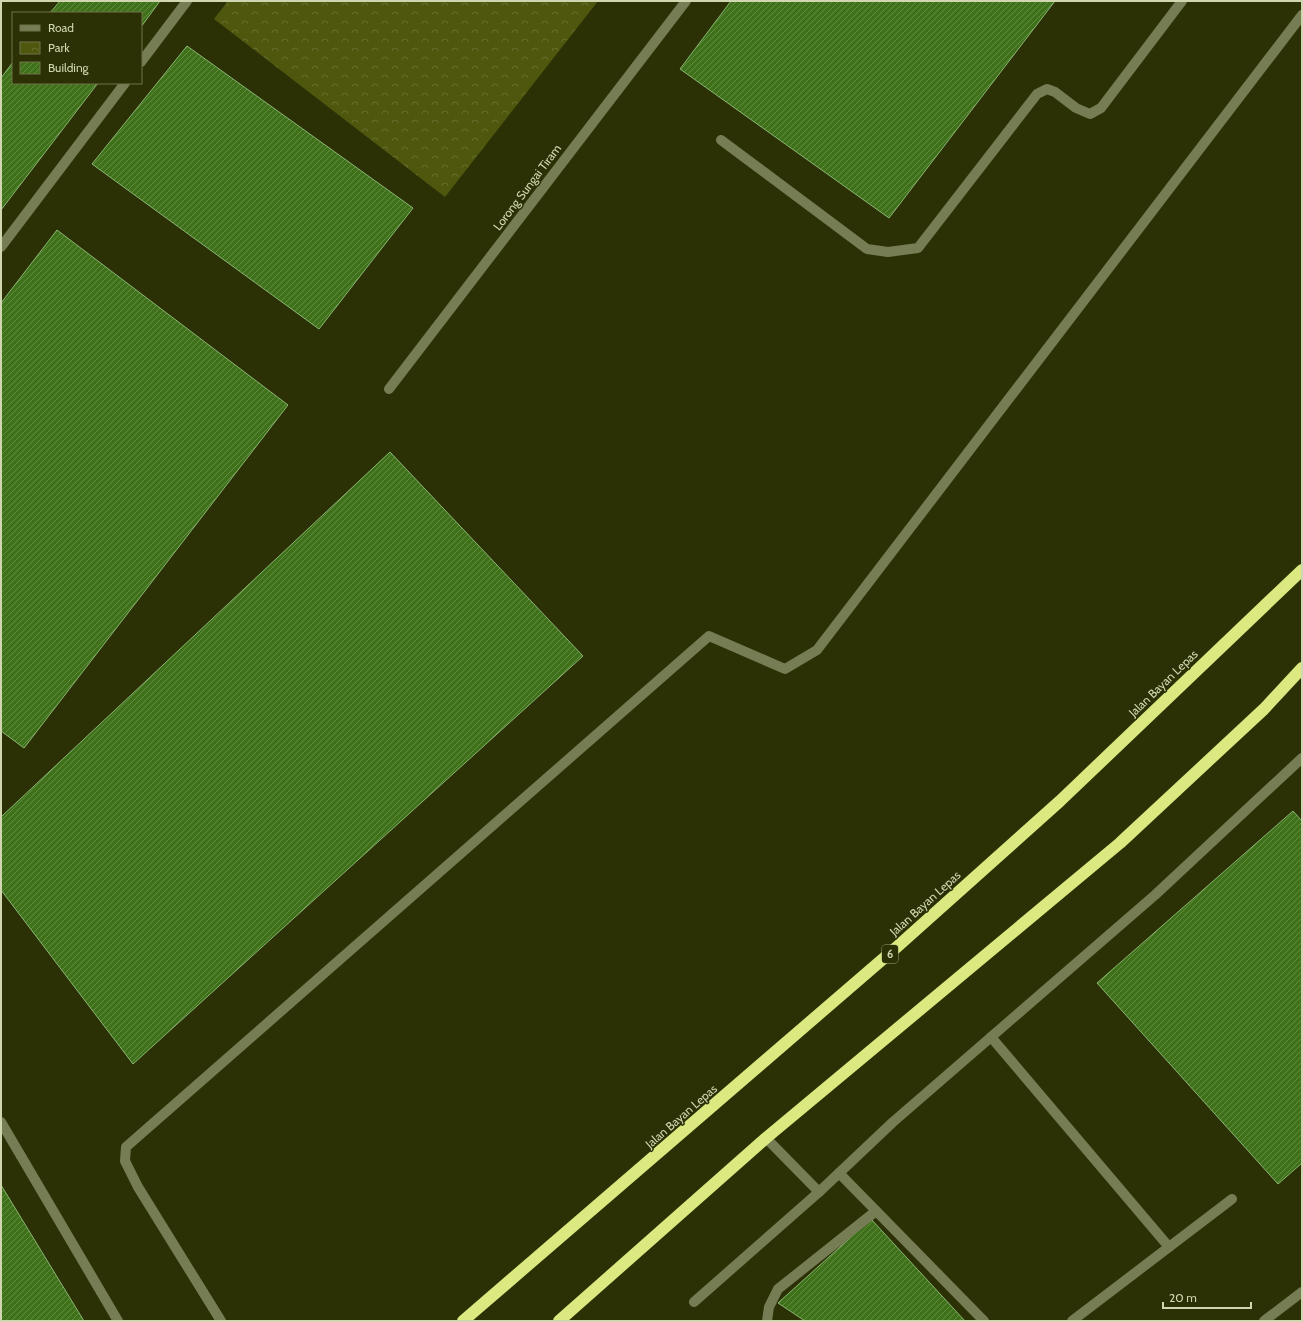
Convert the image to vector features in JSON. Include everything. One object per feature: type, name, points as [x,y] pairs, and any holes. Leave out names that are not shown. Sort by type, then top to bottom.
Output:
[{"type":"highway","name":"Jalan Bayan Lepas","points":[[463,1321],[898,946],[1060,801],[1302,570]]},
{"type":"highway","points":[[559,1321],[766,1138],[1120,843],[1264,709],[1302,668]]},
{"type":"street","points":[[142,61],[187,1]]},
{"type":"street","name":"Lorong Sungai Tiram","points":[[389,389],[686,1]]},
{"type":"street","points":[[721,140],[867,249],[888,252],[918,248],[1037,94],[1047,88],[1055,92],[1076,108],[1090,114],[1101,108],[1182,1]]},
{"type":"street","points":[[221,1321],[138,1187],[125,1161],[126,1147],[709,636],[785,669],[817,650],[1302,15]]},
{"type":"street","points":[[1,247],[124,84]]},
{"type":"street","points":[[694,1302],[839,1174],[893,1122],[1156,895],[1302,758]]},
{"type":"street","points":[[991,1037],[1169,1247]]},
{"type":"street","points":[[1,1122],[118,1321]]},
{"type":"street","points":[[766,1138],[819,1192]]},
{"type":"street","points":[[839,1174],[984,1321]]},
{"type":"street","points":[[1072,1321],[1232,1199]]},
{"type":"street","points":[[767,1321],[769,1307],[778,1289],[876,1211]]},
{"type":"street","points":[[1264,1321],[1302,1292]]},
{"type":"green space","points":[[228,1],[598,1],[445,197],[214,19]]},
{"type":"building","points":[[60,1],[160,1],[142,26],[142,12],[51,12]]},
{"type":"building","points":[[731,1],[1055,1],[889,218],[680,69]]},
{"type":"building","points":[[187,46],[413,208],[319,329],[92,164]]},
{"type":"building","points":[[12,63],[12,84],[97,84],[1,210],[1,78]]},
{"type":"building","points":[[57,230],[288,405],[24,748],[1,731],[1,303]]},
{"type":"building","points":[[390,452],[583,656],[133,1064],[1,890],[1,817]]},
{"type":"building","points":[[1293,811],[1302,821],[1302,1163],[1278,1184],[1097,983]]},
{"type":"building","points":[[1,1185],[84,1321],[1,1321]]},
{"type":"building","points":[[871,1219],[965,1321],[805,1321],[778,1303]]}]
